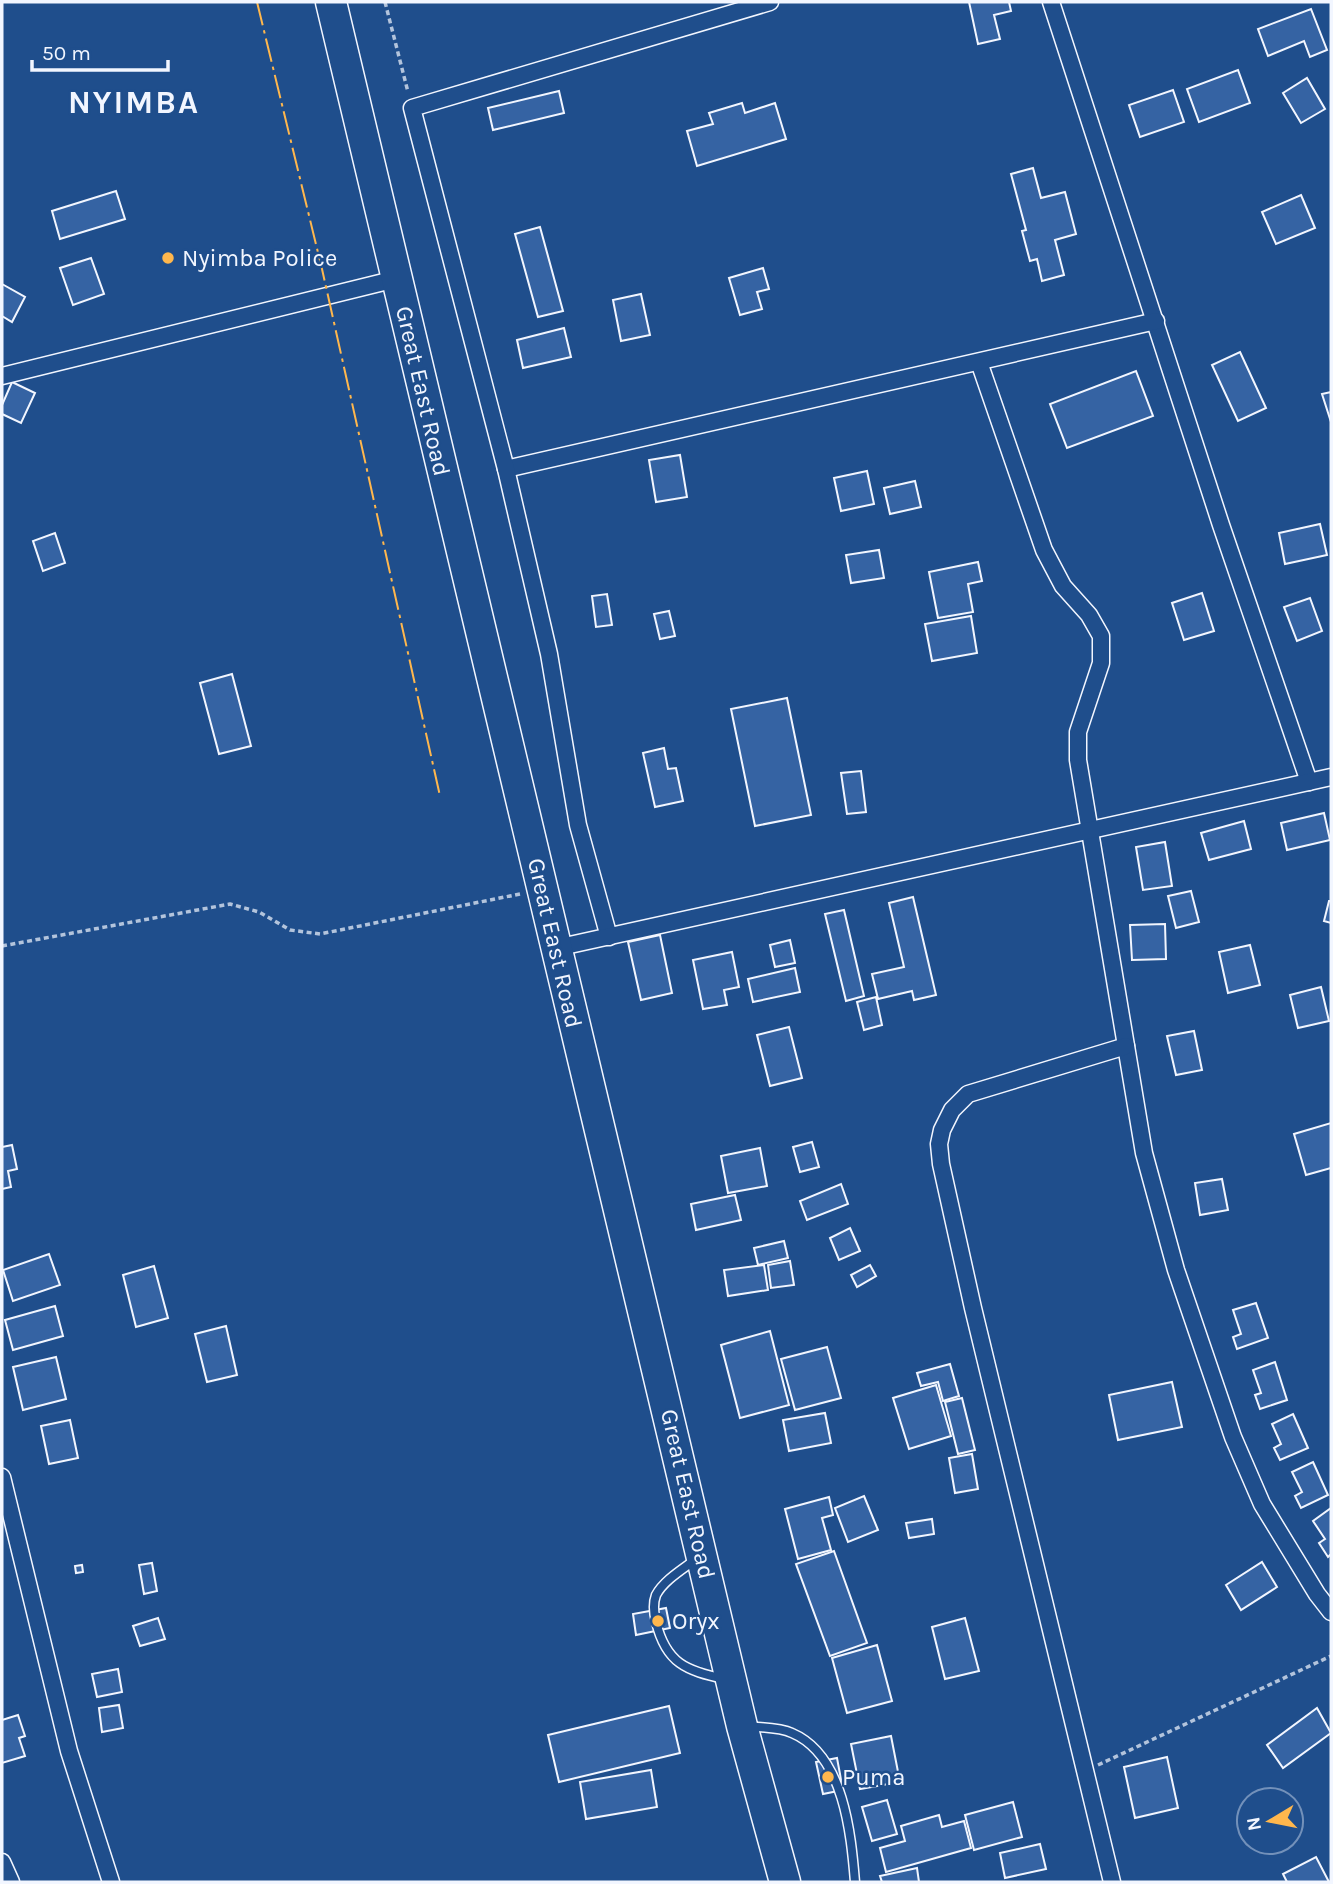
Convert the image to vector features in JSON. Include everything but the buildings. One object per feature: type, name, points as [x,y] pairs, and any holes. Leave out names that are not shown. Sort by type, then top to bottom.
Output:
[{"type":"highway","name":"Great East Road","points":[[331,2],[742,1726],[785,1882]]},
{"type":"street","points":[[609,937],[580,835],[549,654],[506,469],[412,108],[770,2]]},
{"type":"street","points":[[1051,2],[1221,525],[1309,782]]},
{"type":"street","points":[[2,376],[396,279]]},
{"type":"street","points":[[506,469],[1156,321]]},
{"type":"street","points":[[979,362],[1044,550],[1063,586],[1089,615],[1101,636],[1101,663],[1078,732],[1078,760],[1144,1153],[1176,1270],[1233,1437],[1262,1504],[1317,1594],[1331,1612]]},
{"type":"street","points":[[556,948],[1331,777]]},
{"type":"street","points":[[1112,1882],[973,1308],[940,1144],[952,1110],[968,1094],[1126,1046]]},
{"type":"street","points":[[2,1478],[69,1751],[111,1882]]},
{"type":"street","points":[[2,1862],[11,1882]]},
{"type":"lane","points":[[702,1555],[671,1578],[656,1596],[654,1614],[660,1638],[674,1661],[695,1673],[731,1680]]},
{"type":"lane","points":[[742,1726],[791,1732],[807,1742],[825,1761],[847,1821],[855,1882]]},
{"type":"path","points":[[385,2],[412,108]]},
{"type":"path","points":[[2,946],[230,904],[259,912],[290,930],[320,934],[542,890]]},
{"type":"path","points":[[1086,1770],[1331,1656]]},
{"type":"power","points":[[257,2],[322,269],[440,796]]},
{"type":"place","name":"Nyimba Police","points":[[168,258]]},
{"type":"place","name":"Oryx","points":[[658,1621]]},
{"type":"place","name":"Puma","points":[[828,1777]]},
{"type":"district","name":"NYIMBA","points":[[134,102]]}]
